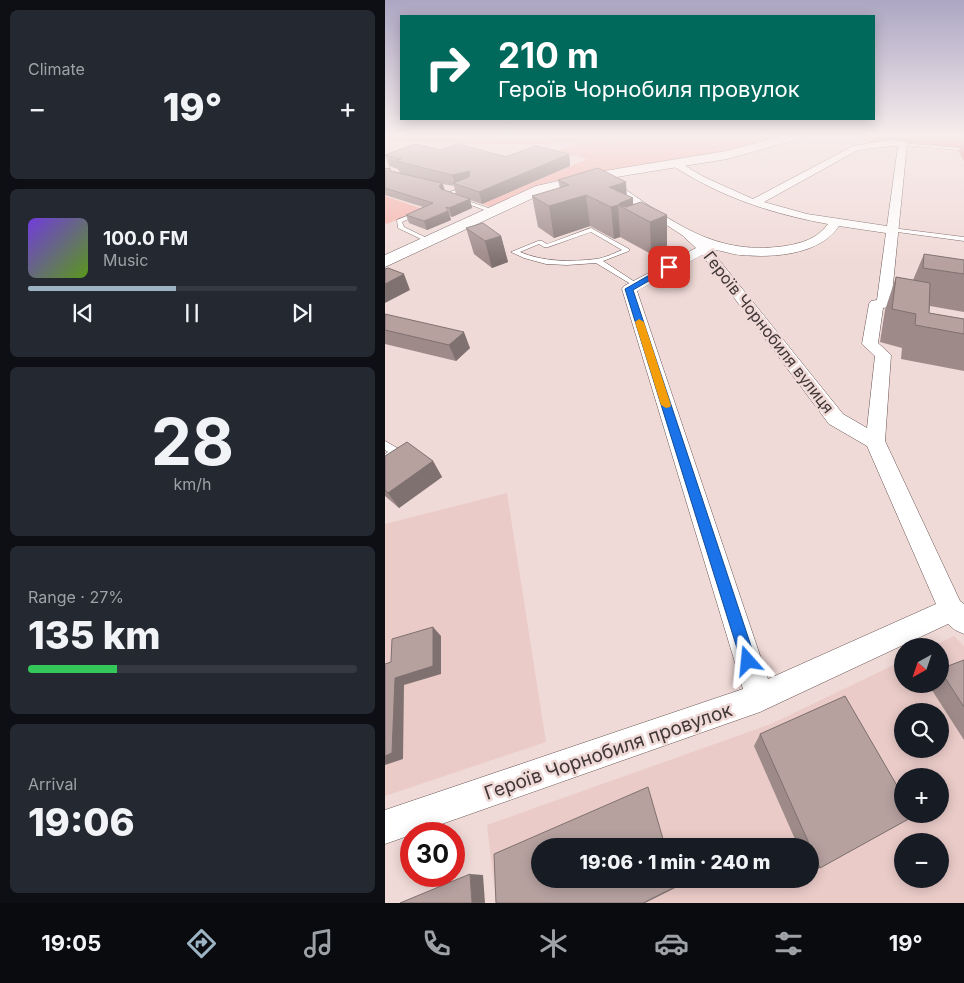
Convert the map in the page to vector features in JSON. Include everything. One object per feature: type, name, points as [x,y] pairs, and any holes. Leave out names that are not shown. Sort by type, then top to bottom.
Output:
[{"type":"main road","points":[[385,262],[541,188],[592,177]]},
{"type":"street","points":[[600,177],[663,222],[701,242],[729,250],[749,252],[805,247],[829,234],[835,223]]},
{"type":"street","points":[[697,177],[754,203],[787,213],[835,223],[891,230]]},
{"type":"street","points":[[754,203],[802,177]]},
{"type":"street","points":[[898,177],[884,304],[876,304],[870,344],[883,355],[875,441],[958,616]]},
{"type":"street","points":[[701,242],[629,289],[760,698]]},
{"type":"street","name":"Героїв Чорнобиля вулиця","points":[[701,242],[836,419],[875,441]]},
{"type":"street","name":"Героїв Чорнобиля провулок","points":[[385,827],[760,698],[958,616]]},
{"type":"lane","points":[[470,186],[446,195],[492,211]]},
{"type":"lane","points":[[448,189],[457,191]]},
{"type":"lane","points":[[422,212],[399,221],[401,228],[429,241]]},
{"type":"lane","points":[[591,230],[627,250],[598,261],[581,260],[567,263],[524,257],[514,252],[540,242],[546,246],[591,230]]},
{"type":"lane","points":[[891,230],[964,239]]},
{"type":"lane","points":[[613,242],[623,238]]},
{"type":"lane","points":[[598,261],[635,286]]},
{"type":"lane","points":[[385,445],[395,452],[385,460]]},
{"type":"shaded area","points":[[545,177],[579,177],[549,182],[491,207],[482,204]]},
{"type":"shaded area","points":[[385,196],[423,209],[387,224],[385,223]]},
{"type":"shaded area","points":[[507,493],[546,742],[385,796],[385,524]]},
{"type":"shaded area","points":[[954,636],[964,646],[964,903],[496,903],[487,825],[771,724],[894,665],[894,693],[949,693],[949,638]]},
{"type":"building","points":[[385,177],[417,177],[442,183],[439,186],[441,189],[470,199],[449,208],[446,207],[448,211],[424,221],[406,215],[433,203],[385,188]]},
{"type":"building","points":[[469,177],[514,177],[479,192],[453,183]]},
{"type":"building","points":[[568,177],[616,177],[626,182],[609,187],[633,198],[619,205],[626,207],[641,202],[667,215],[650,222],[618,205],[611,207],[586,195],[549,206],[532,196],[569,185],[558,180]]},
{"type":"building","points":[[483,223],[501,236],[485,241],[466,228]]},
{"type":"building","points":[[924,254],[964,260],[964,274],[923,268]]},
{"type":"building","points":[[388,268],[404,274],[385,284],[385,269]]},
{"type":"building","points":[[896,277],[930,283],[929,313],[964,319],[964,334],[915,325],[916,314],[892,309]]},
{"type":"building","points":[[385,314],[464,332],[449,345],[385,330]]},
{"type":"building","points":[[407,442],[433,461],[388,493],[385,490],[385,456]]},
{"type":"building","points":[[433,627],[433,666],[395,678],[392,753],[385,756],[385,664],[391,662],[392,639]]},
{"type":"building","points":[[964,660],[964,707],[949,684],[949,666]]},
{"type":"building","points":[[845,696],[894,780],[894,823],[901,823],[820,868],[819,838],[807,838],[760,734]]},
{"type":"building","points":[[648,787],[663,838],[531,838],[531,888],[673,888],[643,903],[496,903],[494,854]]},
{"type":"building","points":[[470,874],[472,903],[400,903],[439,887],[465,887],[465,876]]},
{"type":"slow traffic","points":[[639,322],[666,405]]},
{"type":"route","points":[[669,267],[629,289],[748,661]]}]
